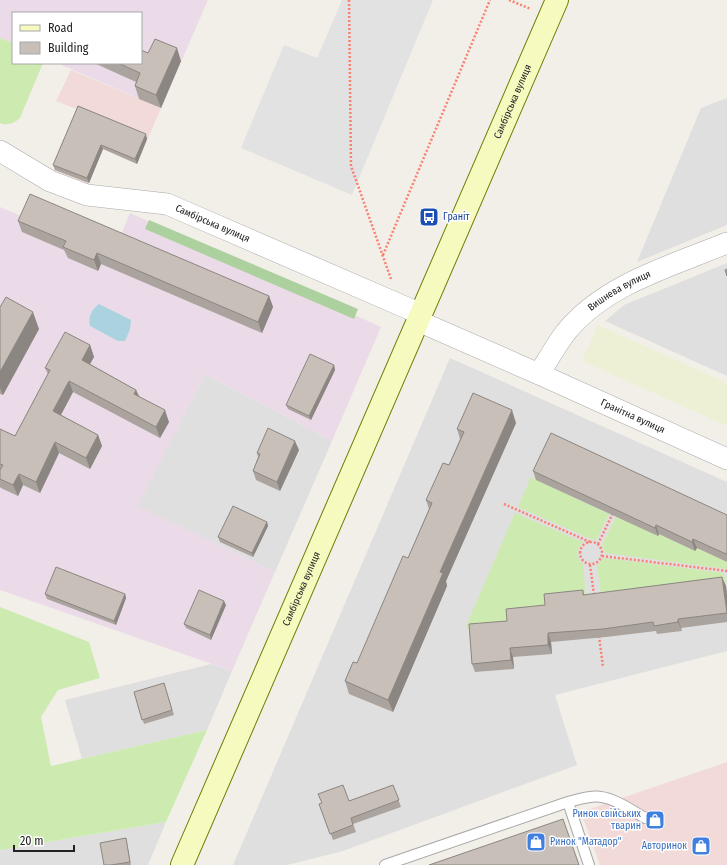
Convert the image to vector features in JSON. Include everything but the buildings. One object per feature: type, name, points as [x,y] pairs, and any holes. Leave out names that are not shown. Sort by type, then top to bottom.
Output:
[{"type":"main road","name":"Самбірська вулиця","points":[[182,865],[557,0]]},
{"type":"street","name":"Самбірська вулиця","points":[[0,151],[50,181],[87,195],[167,204],[399,304],[419,317]]},
{"type":"street","name":"Вишнева вулиця","points":[[539,374],[565,333],[586,311],[614,292],[644,276],[727,243]]},
{"type":"street","name":"Гранітна вулиця","points":[[419,317],[539,374],[727,459]]},
{"type":"lane","points":[[385,865],[568,802],[590,797],[602,797],[618,803],[645,818]]},
{"type":"lane","points":[[568,802],[589,865]]},
{"type":"path","points":[[349,0],[351,166],[399,304]]},
{"type":"path","points":[[383,255],[490,0]]},
{"type":"path","points":[[504,504],[590,542],[598,544],[602,551],[602,556],[599,561],[590,565]]},
{"type":"path","points":[[598,544],[615,508]]},
{"type":"path","points":[[590,542],[584,544],[580,554],[582,561],[590,565]]},
{"type":"path","points":[[602,556],[727,571]]},
{"type":"path","points":[[590,565],[594,596]]},
{"type":"path","points":[[599,636],[603,667]]},
{"type":"shaded area","points":[[0,0],[208,0],[161,108],[59,64],[142,64],[142,12],[12,12],[12,43],[0,38]]},
{"type":"shaded area","points":[[342,0],[433,0],[352,195],[241,148],[284,45],[317,58]]},
{"type":"shaded area","points":[[71,70],[161,108],[137,164],[103,149],[88,184],[54,170],[79,110],[56,101]]},
{"type":"shaded area","points":[[727,98],[727,225],[637,262],[701,108]]},
{"type":"shaded area","points":[[0,207],[28,219],[119,239],[130,213],[381,327],[332,441],[205,374],[138,506],[275,572],[232,671],[0,590]]},
{"type":"shaded area","points":[[727,263],[727,376],[605,321],[624,305]]},
{"type":"shaded area","points":[[450,358],[727,482],[727,651],[555,695],[577,765],[343,851],[287,865],[233,865]]},
{"type":"shaded area","points":[[205,374],[332,441],[275,572],[137,506]]},
{"type":"shaded area","points":[[211,664],[232,671],[207,730],[82,759],[65,700]]},
{"type":"shaded area","name":"Ринок свійських тварин","points":[[727,762],[727,865],[600,865],[581,812]]},
{"type":"shaded area","points":[[166,822],[148,865],[0,865],[0,850]]},
{"type":"green space","points":[[0,38],[12,43],[12,64],[43,64],[20,118],[13,123],[0,123]]},
{"type":"green space","points":[[149,220],[358,309],[354,319],[145,229]]},
{"type":"green space","points":[[598,325],[727,383],[727,426],[582,361]]},
{"type":"green space","points":[[531,477],[609,514],[596,540],[518,507]]},
{"type":"green space","points":[[515,513],[583,542],[577,553],[580,562],[583,564],[586,599],[510,629],[472,633],[466,626]]},
{"type":"green space","points":[[616,517],[659,534],[695,551],[697,548],[727,562],[727,569],[605,553],[602,545]]},
{"type":"green space","points":[[604,558],[724,573],[726,586],[602,602],[597,566]]},
{"type":"green space","points":[[0,607],[89,642],[100,678],[58,690],[41,717],[51,766],[207,730],[166,822],[0,850]]},
{"type":"water","points":[[99,304],[131,320],[130,329],[125,341],[118,341],[90,326],[89,320],[91,314]]},
{"type":"place","name":"Граніт","points":[[429,217]]},
{"type":"place","name":"Ринок свійських тварин","points":[[655,820]]},
{"type":"place","name":"Ринок \"Матадор\"","points":[[536,842]]},
{"type":"place","name":"Авторинок","points":[[701,846]]}]
